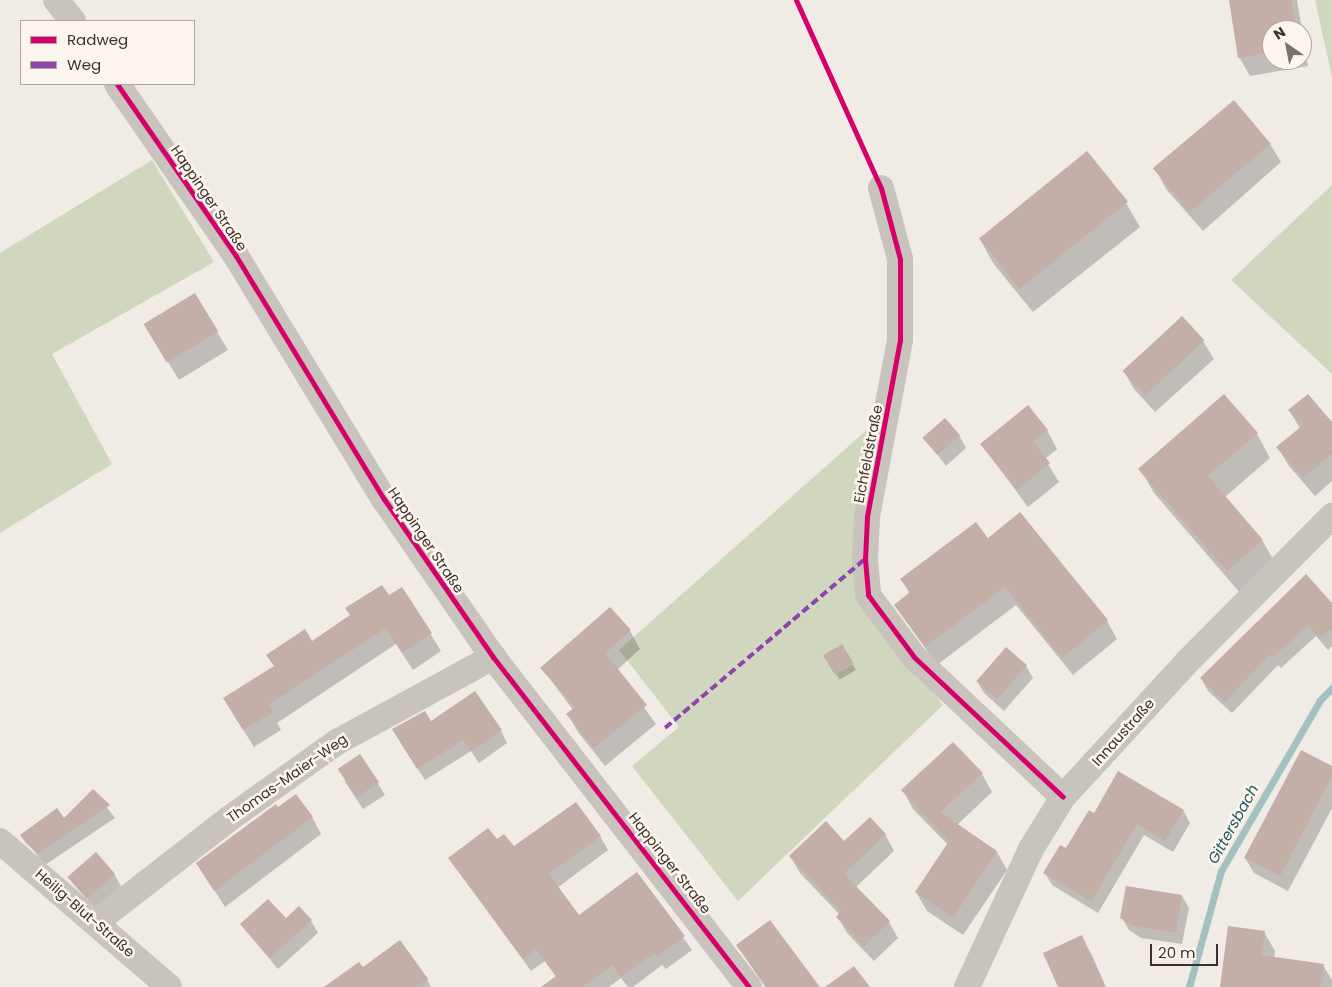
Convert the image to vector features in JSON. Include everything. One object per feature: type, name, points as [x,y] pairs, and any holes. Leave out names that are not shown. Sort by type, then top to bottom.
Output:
[{"type":"street","points":[[56,0],[72,20]]},
{"type":"street","name":"Happinger Straße","points":[[118,85],[236,256],[384,499],[493,657],[749,987]]},
{"type":"street","name":"Eichfeldstraße","points":[[881,188],[900,259],[900,340],[867,517],[865,559],[868,595],[914,657],[1063,797]]},
{"type":"street","name":"Innaustraße","points":[[967,987],[1030,849],[1063,797],[1187,662],[1332,516]]},
{"type":"street","name":"Thomas-Maier-Weg","points":[[96,922],[230,818],[337,742],[493,657]]},
{"type":"street","name":"Heilig-Blut-Straße","points":[[0,841],[169,987]]},
{"type":"green space","points":[[1315,0],[1332,0],[1332,77]]},
{"type":"green space","points":[[152,160],[214,262],[52,354],[112,464],[0,533],[0,253]]},
{"type":"green space","points":[[1332,185],[1332,374],[1231,280]]},
{"type":"green space","points":[[878,420],[863,600],[943,705],[738,901],[632,766],[679,727],[619,650]]},
{"type":"building","points":[[1229,0],[1291,0],[1294,20],[1262,20],[1262,54],[1238,58]]},
{"type":"building","points":[[1234,100],[1271,144],[1189,212],[1153,168]]},
{"type":"building","points":[[1087,151],[1128,202],[1020,289],[979,238]]},
{"type":"building","points":[[195,293],[218,332],[167,362],[144,324]]},
{"type":"building","points":[[1182,316],[1205,340],[1145,395],[1123,371]]},
{"type":"building","points":[[1224,394],[1258,433],[1208,476],[1263,540],[1227,571],[1138,469]]},
{"type":"building","points":[[1308,394],[1332,422],[1332,454],[1303,478],[1276,447],[1302,426],[1288,410]]},
{"type":"building","points":[[1028,405],[1048,430],[1033,442],[1050,463],[1017,490],[980,444]]},
{"type":"building","points":[[945,418],[960,435],[937,455],[922,438]]},
{"type":"building","points":[[1020,512],[1108,620],[1062,658],[1005,587],[925,647],[894,605],[910,592],[900,579],[976,522],[988,538]]},
{"type":"building","points":[[1306,574],[1332,603],[1332,628],[1320,638],[1308,625],[1273,657],[1270,654],[1225,702],[1200,678]]},
{"type":"building","points":[[382,585],[389,595],[402,587],[432,633],[402,653],[386,628],[268,705],[273,712],[243,730],[223,698],[274,666],[266,655],[305,629],[312,641],[350,615],[345,608]]},
{"type":"building","points":[[610,607],[631,630],[605,653],[647,705],[594,748],[566,714],[575,707],[540,668]]},
{"type":"building","points":[[842,644],[854,664],[835,675],[823,655]]},
{"type":"building","points":[[1006,647],[1027,665],[998,699],[976,681]]},
{"type":"building","points":[[475,691],[502,730],[471,751],[463,740],[417,769],[392,729],[425,711],[431,721]]},
{"type":"building","points":[[953,742],[983,773],[940,812],[997,851],[953,918],[915,892],[949,841],[901,790]]},
{"type":"building","points":[[1301,750],[1332,766],[1332,776],[1280,876],[1244,858]]},
{"type":"building","points":[[360,754],[379,782],[357,797],[338,769]]},
{"type":"building","points":[[1118,771],[1184,810],[1165,841],[1137,824],[1091,901],[1043,873],[1060,845],[1066,848],[1089,810],[1094,813]]},
{"type":"building","points":[[93,789],[110,805],[38,854],[20,835],[57,808],[64,818]]},
{"type":"building","points":[[296,794],[313,817],[214,891],[196,863],[276,804],[278,807]]},
{"type":"building","points":[[576,802],[601,836],[549,874],[579,915],[637,872],[685,936],[657,957],[654,953],[621,977],[613,965],[584,987],[541,987],[556,976],[536,949],[523,959],[448,858],[488,828],[497,839],[504,834],[514,846]]},
{"type":"building","points":[[870,817],[886,834],[844,874],[890,921],[864,946],[836,917],[841,911],[789,856],[826,821],[844,841]]},
{"type":"building","points":[[96,852],[115,874],[86,899],[67,877]]},
{"type":"building","points":[[1126,886],[1182,895],[1176,933],[1133,926],[1120,918]]},
{"type":"building","points":[[268,899],[286,918],[299,906],[312,920],[270,958],[240,924]]},
{"type":"building","points":[[770,920],[820,987],[767,987],[736,945]]},
{"type":"building","points":[[1228,926],[1265,931],[1261,955],[1324,964],[1321,987],[1220,987]]},
{"type":"building","points":[[1082,935],[1105,987],[1058,987],[1043,953]]},
{"type":"building","points":[[400,940],[428,979],[416,987],[324,987],[359,962],[363,967]]},
{"type":"building","points":[[854,966],[870,987],[825,987]]},
{"type":"waterway","name":"Gittersbach","points":[[1189,987],[1221,871],[1320,700],[1332,688]]},
{"type":"marked path","points":[[665,728],[865,559]]},
{"type":"cycle path","points":[[796,0],[881,188],[900,259],[900,340],[867,517],[865,559],[868,595],[914,657],[1063,797]]},
{"type":"cycle path","points":[[118,85],[236,256],[384,499],[493,657],[749,987]]}]
